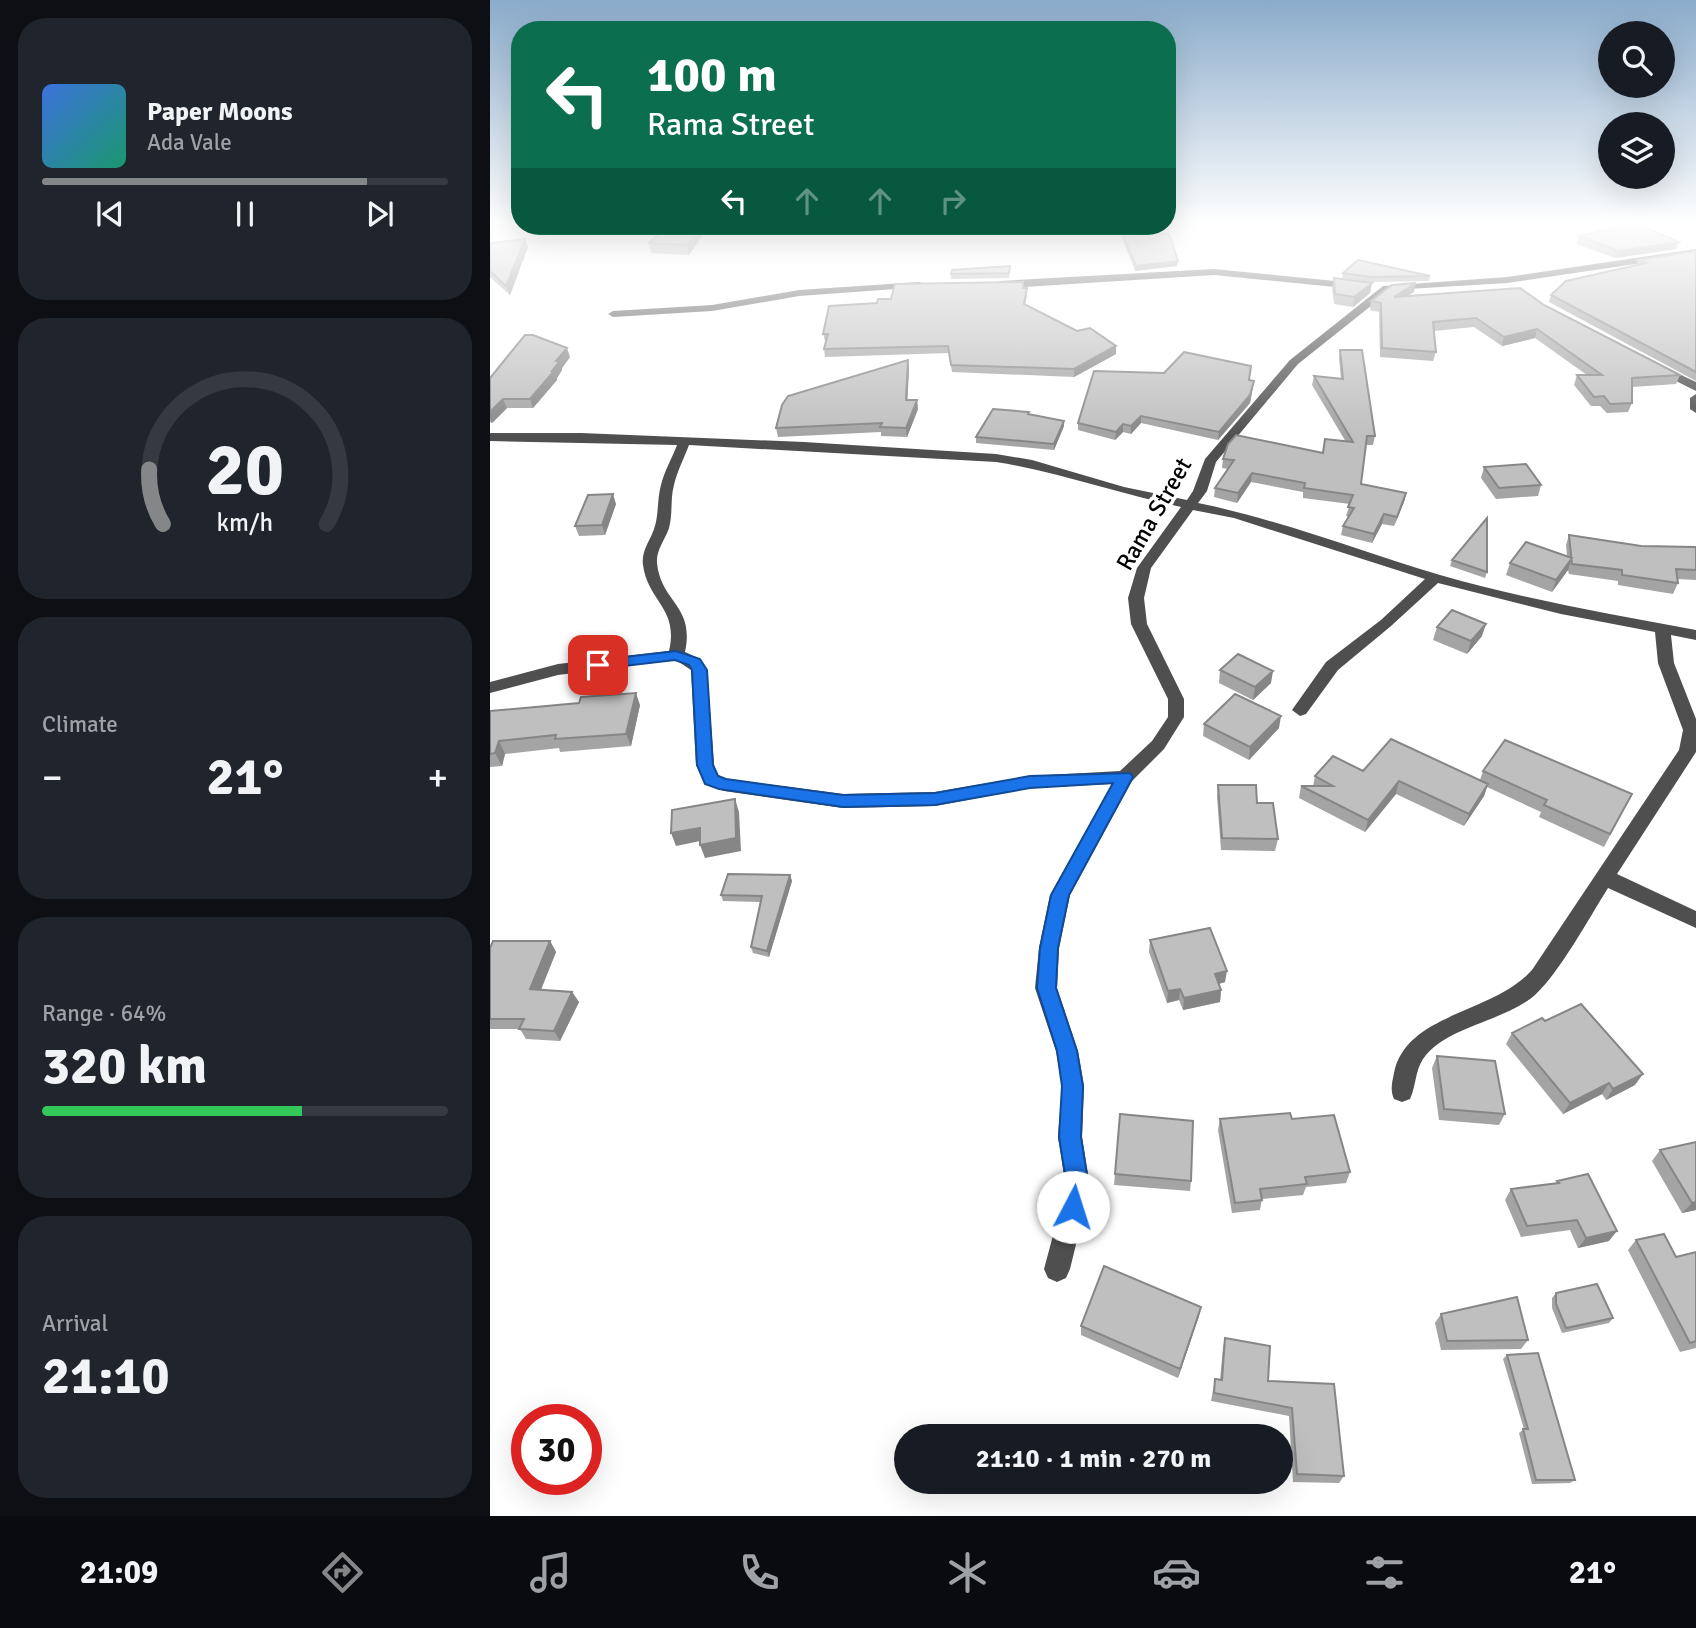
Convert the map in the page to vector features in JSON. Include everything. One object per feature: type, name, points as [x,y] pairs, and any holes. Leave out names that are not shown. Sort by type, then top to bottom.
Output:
[{"type":"street","points":[[613,314],[712,308],[789,295]]},
{"type":"street","name":"Rama Street","points":[[1057,1269],[1078,1187],[1070,1137],[1073,1086],[1069,1063],[1046,988],[1049,948],[1060,895],[1125,777],[1158,745],[1176,717],[1176,699],[1139,624],[1136,598],[1144,568],[1200,491],[1210,462],[1276,381],[1294,362],[1379,295]]},
{"type":"street","points":[[1645,362],[1696,387]]},
{"type":"street","points":[[1696,398],[1696,409]]},
{"type":"street","points":[[490,437],[581,438],[996,458],[1032,464],[1121,489],[1237,515],[1435,578],[1561,609],[1696,635]]},
{"type":"street","points":[[676,655],[681,633],[678,620],[656,585],[650,564],[651,551],[662,527],[667,486],[684,443]]},
{"type":"street","points":[[1300,710],[1332,666],[1435,578]]},
{"type":"street","points":[[1402,1092],[1403,1076],[1412,1055],[1435,1031],[1500,1007],[1527,990],[1605,878],[1688,751],[1692,730],[1665,663],[1662,628]]},
{"type":"street","points":[[490,688],[506,681],[573,668],[676,655],[695,662],[699,670],[705,765],[711,779],[724,785],[843,801],[935,799],[1030,782],[1125,777]]},
{"type":"street","points":[[1605,878],[1696,920]]},
{"type":"building","points":[[892,295],[1026,295],[1024,304],[1077,331],[1090,328],[1116,346],[1074,369],[951,365],[948,346],[824,349],[828,334],[823,334],[829,306],[877,303],[878,299],[891,299]]},
{"type":"building","points":[[1379,295],[1398,295],[1394,297],[1530,295],[1544,305],[1680,375],[1632,378],[1632,403],[1610,404],[1604,396],[1594,397],[1577,375],[1602,375],[1537,329],[1504,337],[1476,318],[1433,322],[1436,352],[1382,348],[1381,303],[1371,301]]},
{"type":"building","points":[[1551,295],[1696,295],[1696,372]]},
{"type":"building","points":[[525,335],[533,335],[567,348],[556,361],[559,362],[554,371],[530,399],[503,399],[490,412],[490,378]]},
{"type":"building","points":[[1340,350],[1362,350],[1375,436],[1367,436],[1361,484],[1406,493],[1397,517],[1384,514],[1374,534],[1343,526],[1354,508],[1348,507],[1353,495],[1304,488],[1305,483],[1252,473],[1238,493],[1215,488],[1234,460],[1223,459],[1228,444],[1236,435],[1323,453],[1325,439],[1353,442],[1314,376],[1343,379]]},
{"type":"building","points":[[1184,352],[1251,366],[1249,380],[1254,381],[1250,395],[1219,432],[1141,416],[1131,426],[1123,424],[1116,432],[1078,423],[1094,371],[1164,373]]},
{"type":"building","points":[[908,360],[906,400],[917,400],[906,428],[880,427],[882,423],[776,428],[782,405],[788,396]]},
{"type":"building","points":[[993,409],[1029,412],[1028,414],[1064,421],[1054,444],[976,437]]},
{"type":"building","points":[[1526,464],[1541,485],[1499,488],[1484,467]]},
{"type":"building","points":[[613,494],[602,525],[575,526],[588,495]]},
{"type":"building","points":[[1487,518],[1487,572],[1452,560]]},
{"type":"building","points":[[1569,535],[1641,546],[1696,547],[1696,570],[1676,569],[1678,583],[1622,575],[1622,570],[1572,564]]},
{"type":"building","points":[[1526,542],[1572,558],[1556,580],[1510,563]]},
{"type":"building","points":[[1452,610],[1486,624],[1471,641],[1437,627]]},
{"type":"building","points":[[1238,654],[1273,671],[1255,687],[1220,670]]},
{"type":"building","points":[[636,693],[626,734],[555,739],[556,735],[499,741],[495,753],[490,754],[490,711],[579,703],[581,697]]},
{"type":"building","points":[[1235,694],[1281,716],[1250,747],[1204,724]]},
{"type":"building","points":[[1391,739],[1488,784],[1469,814],[1399,781],[1368,820],[1301,786],[1333,786],[1315,776],[1333,756],[1363,771]]},
{"type":"building","points":[[1505,740],[1632,794],[1610,834],[1544,805],[1547,800],[1483,771]]},
{"type":"building","points":[[1218,785],[1256,785],[1257,803],[1273,803],[1278,839],[1222,838]]},
{"type":"building","points":[[735,799],[736,838],[700,845],[700,828],[671,833],[672,810]]},
{"type":"building","points":[[728,874],[790,875],[767,951],[751,947],[762,896],[721,895]]},
{"type":"building","points":[[1210,928],[1227,971],[1215,974],[1221,990],[1184,998],[1180,989],[1168,991],[1150,940]]},
{"type":"building","points":[[493,941],[550,941],[530,989],[572,992],[554,1031],[519,1029],[524,1019],[490,1019],[490,948]]},
{"type":"building","points":[[1581,1004],[1643,1074],[1613,1089],[1609,1083],[1570,1103],[1512,1033],[1542,1018],[1545,1021]]},
{"type":"building","points":[[1437,1056],[1495,1061],[1505,1114],[1444,1109]]},
{"type":"building","points":[[1290,1113],[1292,1119],[1334,1115],[1350,1172],[1305,1177],[1307,1184],[1260,1189],[1262,1200],[1235,1203],[1220,1119]]},
{"type":"building","points":[[1120,1114],[1193,1121],[1191,1181],[1115,1174]]},
{"type":"building","points":[[1696,1142],[1696,1202],[1692,1203],[1660,1150]]},
{"type":"building","points":[[1588,1174],[1617,1231],[1586,1238],[1577,1220],[1527,1226],[1511,1189],[1559,1183],[1557,1181]]},
{"type":"building","points":[[1664,1234],[1676,1257],[1696,1252],[1696,1341],[1690,1343],[1636,1240]]},
{"type":"building","points":[[1104,1266],[1201,1307],[1180,1369],[1081,1326]]},
{"type":"building","points":[[1597,1284],[1613,1318],[1566,1328],[1556,1304],[1556,1293]]},
{"type":"building","points":[[1517,1297],[1528,1340],[1447,1341],[1441,1314]]},
{"type":"building","points":[[1225,1338],[1270,1346],[1268,1381],[1334,1384],[1344,1476],[1297,1474],[1292,1408],[1214,1393],[1215,1379],[1222,1380]]},
{"type":"building","points":[[1538,1353],[1575,1480],[1536,1480],[1523,1429],[1528,1429],[1507,1355]]},
{"type":"route","points":[[598,665],[676,655],[695,662],[699,670],[705,765],[711,779],[724,785],[843,801],[935,799],[1030,782],[1125,777],[1060,895],[1049,948],[1046,988],[1067,1051],[1073,1086],[1070,1137],[1078,1187],[1073,1207]]}]
